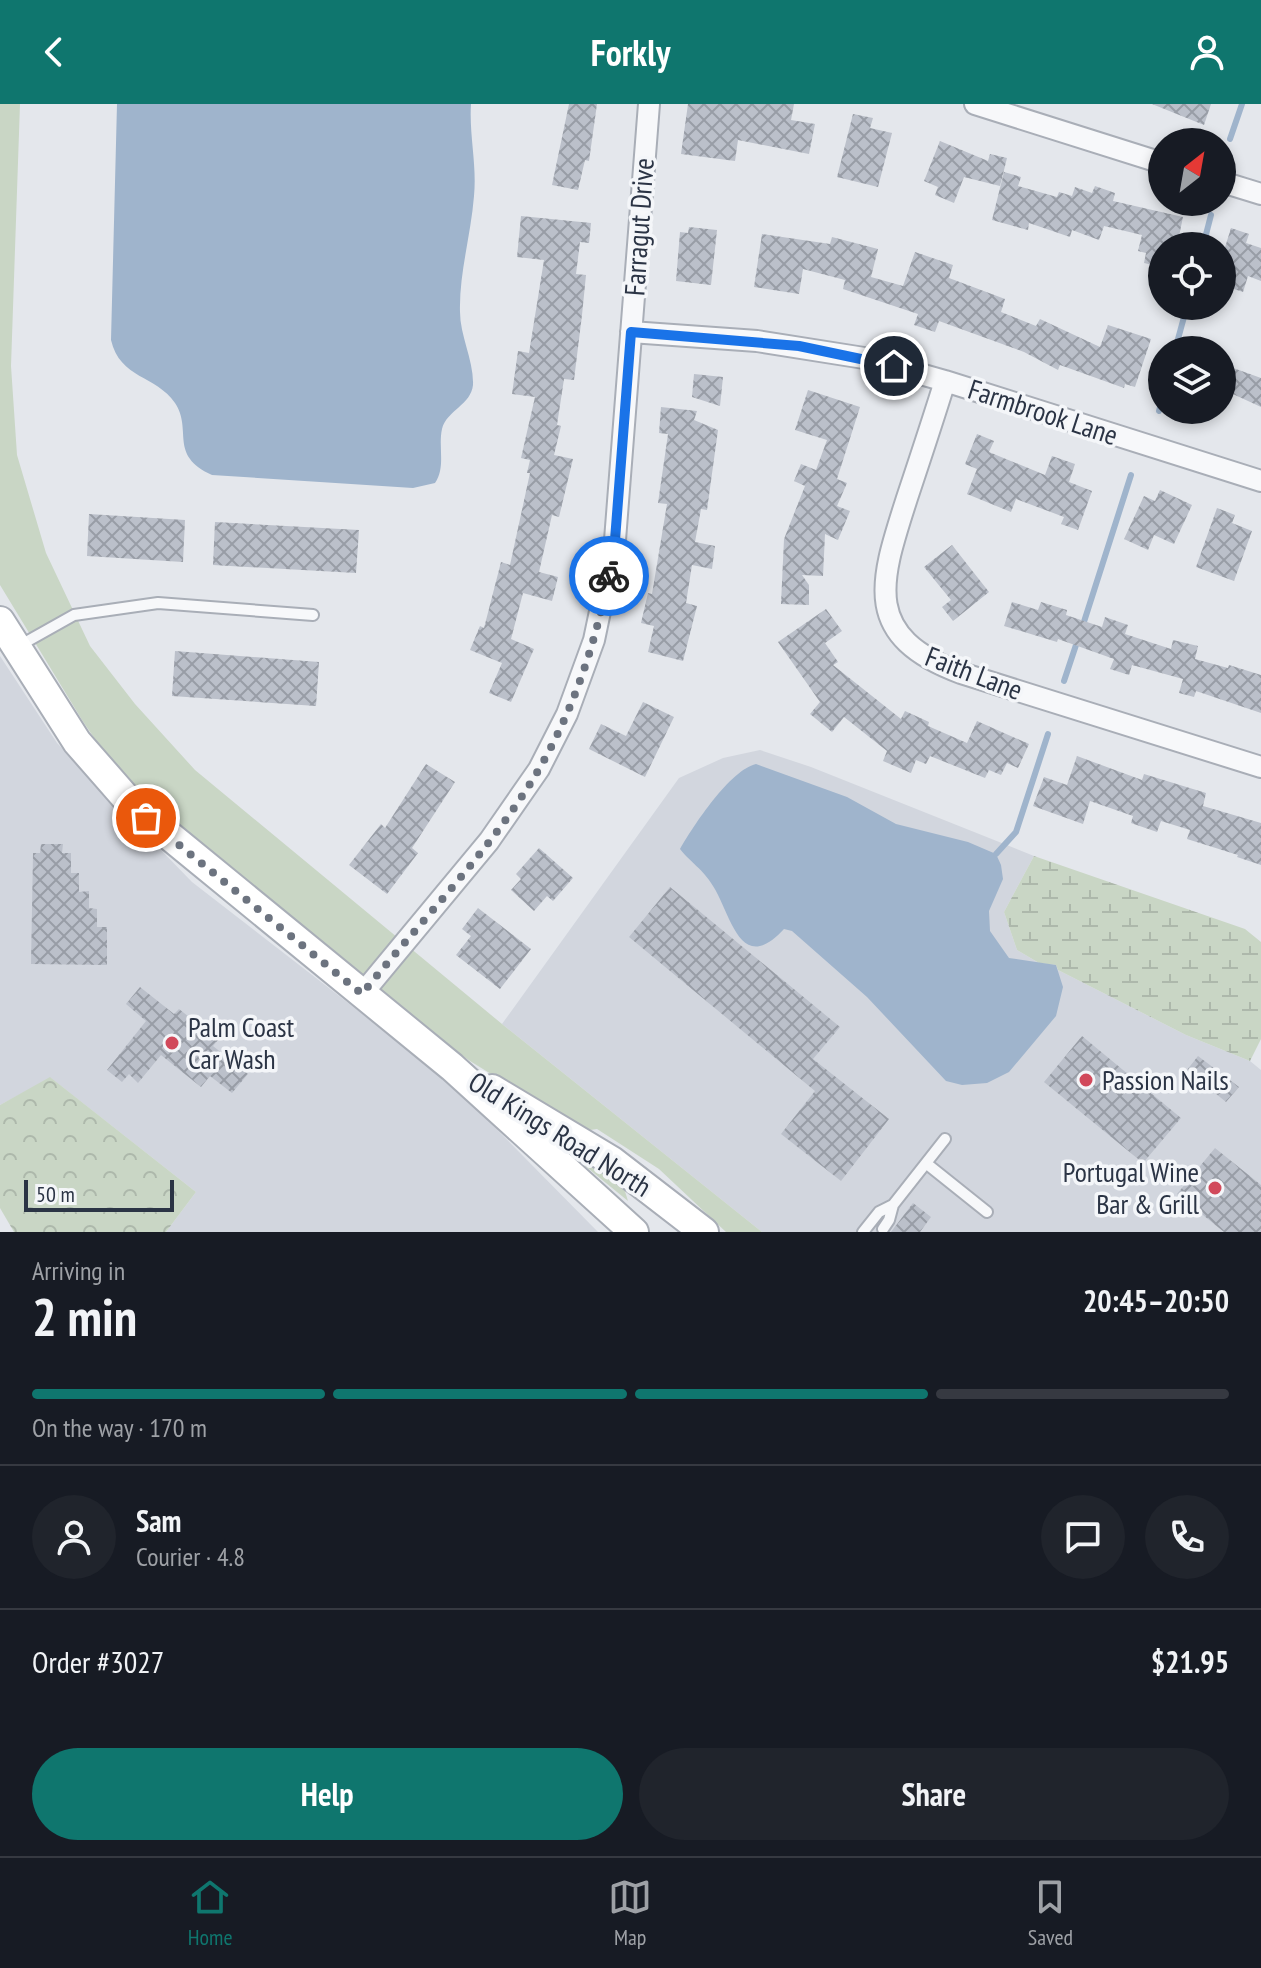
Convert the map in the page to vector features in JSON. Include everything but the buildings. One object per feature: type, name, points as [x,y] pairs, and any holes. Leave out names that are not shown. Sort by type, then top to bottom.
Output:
[{"type":"street","name":"Farragut Drive","points":[[362,994],[511,812],[539,769],[582,678],[603,606],[615,540],[649,104]]},
{"type":"street","points":[[975,104],[1148,159]]},
{"type":"street","points":[[1236,186],[1261,194]]},
{"type":"street","name":"Farmbrook Lane","points":[[631,332],[799,346],[864,358],[1261,481]]},
{"type":"street","name":"Faith Lane","points":[[945,381],[891,547],[885,577],[888,610],[907,643],[929,660],[961,673],[1261,767]]},
{"type":"street","name":"Old Kings Road North","points":[[0,621],[77,742],[133,806],[452,1067],[634,1232]]},
{"type":"street","name":"Old Kings Road North","points":[[452,1067],[612,1161],[704,1232]]},
{"type":"lane","points":[[16,648],[69,617],[158,603],[313,615]]},
{"type":"lane","points":[[863,1232],[879,1212],[893,1205],[945,1139]]},
{"type":"lane","points":[[927,1164],[987,1212]]},
{"type":"lane","points":[[883,1229],[893,1205]]},
{"type":"shaded area","points":[[0,656],[57,743],[192,882],[449,1081],[598,1232],[166,1232],[196,1192],[51,1078],[0,1105]]},
{"type":"shaded area","points":[[760,750],[811,767],[1034,856],[1004,912],[1017,950],[1039,963],[1056,965],[1058,970],[1186,1035],[1250,1061],[1261,1070],[1261,1232],[762,1232],[502,1024],[679,778],[723,758]]},
{"type":"green space","points":[[0,104],[20,104],[11,366],[17,455],[46,553],[90,646],[135,704],[195,770],[502,1024],[762,1232],[726,1232],[659,1169],[597,1129],[583,1131],[470,1061],[421,1026],[149,803],[109,760],[0,585]]},
{"type":"green space","points":[[1034,856],[1245,929],[1261,942],[1261,1039],[1250,1061],[1186,1035],[1058,970],[1056,965],[1039,963],[1017,950],[1004,912]]},
{"type":"green space","points":[[50,1077],[196,1192],[166,1232],[14,1232],[0,1208],[0,1105]]},
{"type":"green space","points":[[534,1120],[623,1185],[628,1201],[562,1147]]},
{"type":"water","points":[[117,104],[471,104],[475,184],[460,312],[473,385],[468,398],[442,429],[441,464],[435,483],[413,488],[212,475],[190,459],[175,403],[158,387],[130,370],[116,353],[111,340]]},
{"type":"water","points":[[756,764],[847,797],[896,824],[968,842],[996,854],[1003,879],[989,911],[990,931],[1009,958],[1056,965],[1063,987],[1056,1016],[1009,1072],[987,1083],[962,1085],[946,1081],[867,997],[792,931],[784,929],[769,942],[757,946],[747,944],[739,936],[709,880],[680,849],[724,787],[746,768]]},
{"type":"waterway","points":[[1234,128],[1242,104]]},
{"type":"waterway","points":[[1207,232],[1211,216]]},
{"type":"waterway","points":[[1179,336],[1183,320]]},
{"type":"waterway","points":[[1082,628],[1131,475]]},
{"type":"waterway","points":[[1064,681],[1078,639]]},
{"type":"waterway","points":[[996,854],[1016,832],[1048,734]]},
{"type":"way so far","points":[[146,818],[362,994],[489,841],[539,769],[582,678],[609,576]]},
{"type":"place","name":"Palm Coast Car Wash","points":[[172,1043]]},
{"type":"place","name":"Passion Nails","points":[[1086,1080]]},
{"type":"place","name":"Portugal Wine Bar & Grill","points":[[1215,1188]]},
{"type":"route","points":[[609,576],[615,540],[631,332],[799,346],[894,366]]}]
